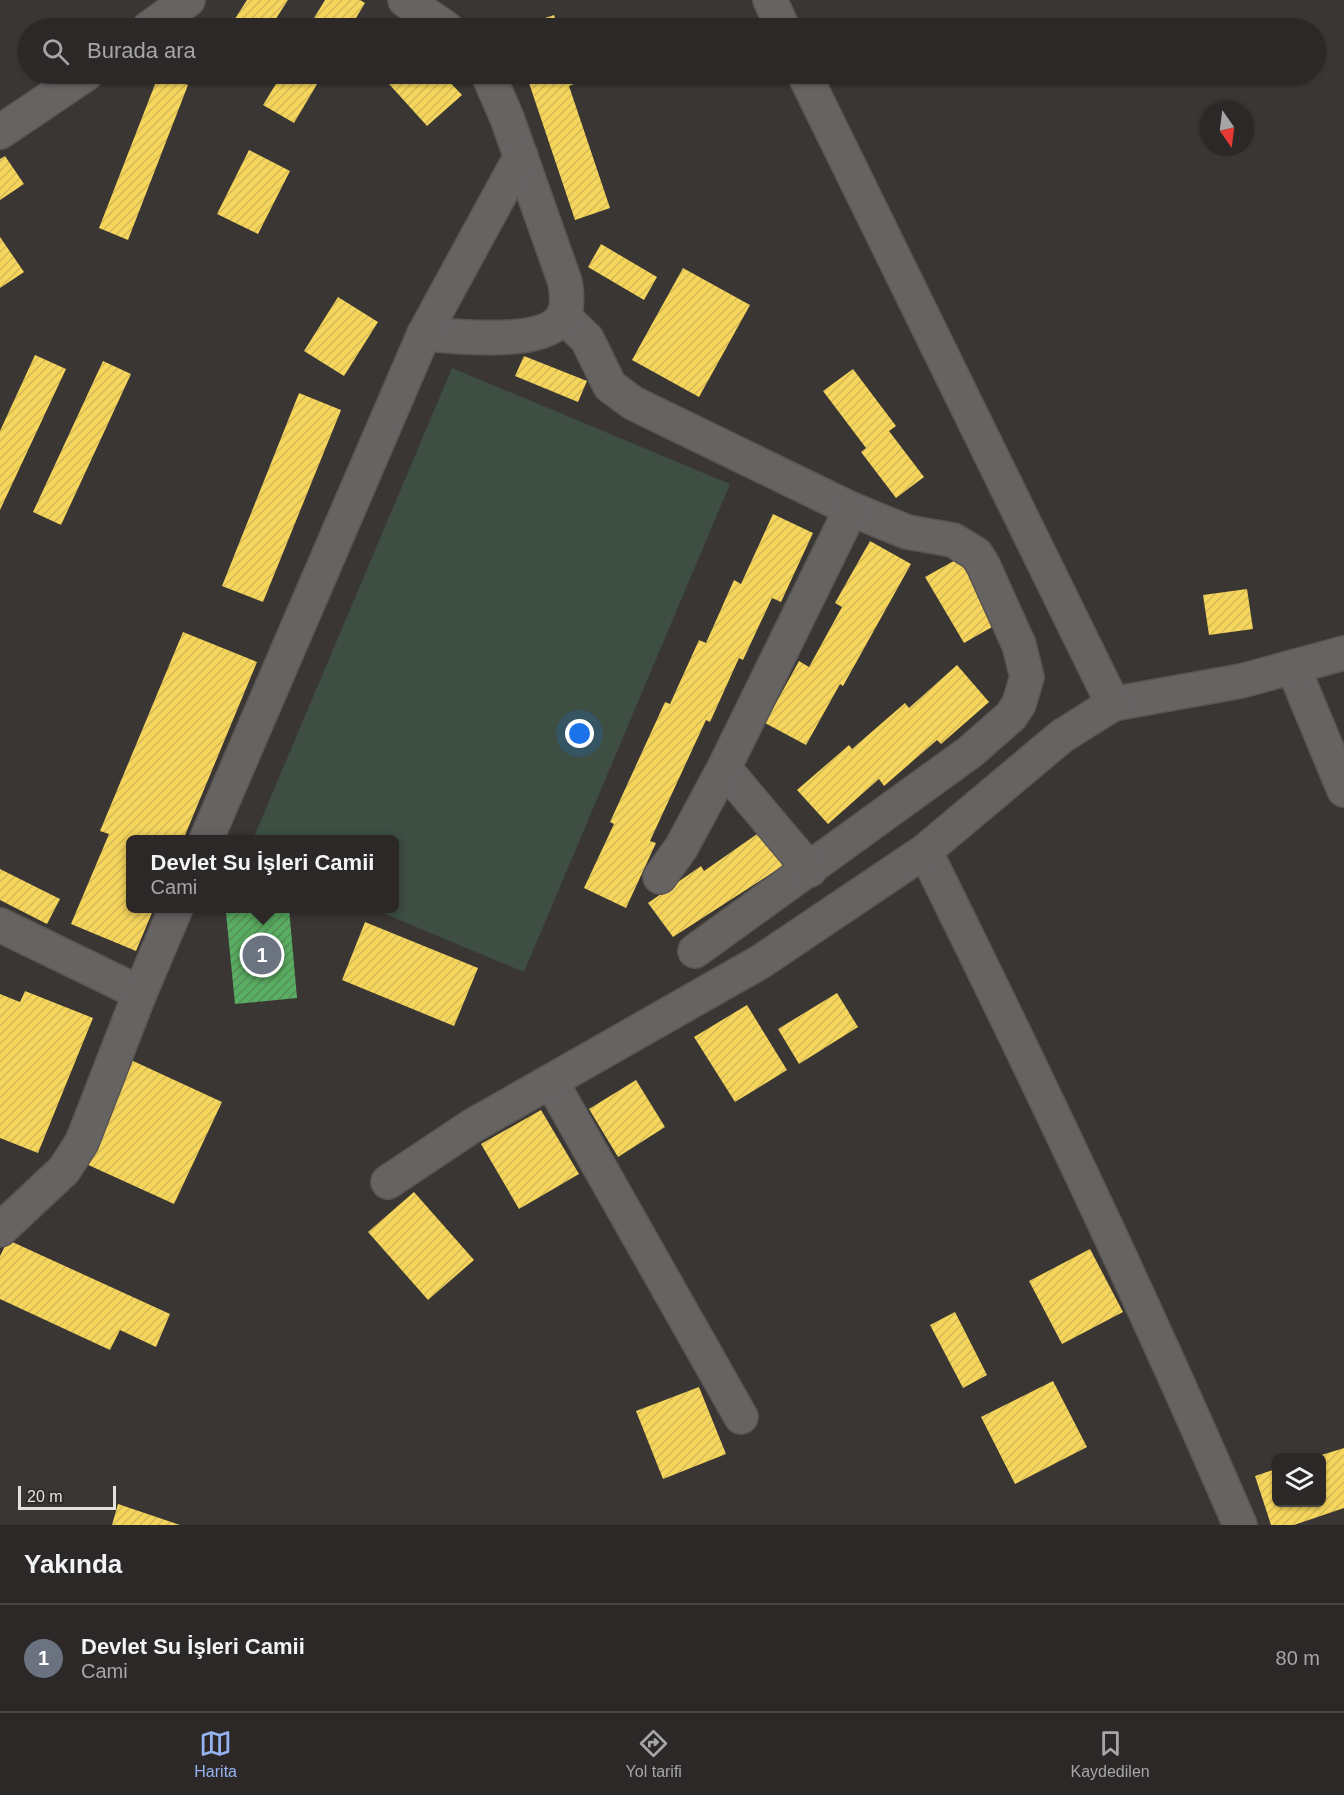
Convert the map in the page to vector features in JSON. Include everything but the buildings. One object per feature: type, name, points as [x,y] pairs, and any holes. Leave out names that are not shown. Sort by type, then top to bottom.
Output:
[{"type":"street","points":[[163,18],[188,0]]},
{"type":"street","points":[[405,0],[431,18]]},
{"type":"street","points":[[770,0],[778,18]]},
{"type":"street","points":[[0,132],[71,84]]},
{"type":"street","points":[[424,334],[476,337],[521,336],[553,327],[563,315],[567,298],[566,282],[521,156],[492,84]]},
{"type":"street","points":[[809,84],[1113,704]]},
{"type":"street","points":[[208,835],[424,334],[521,156]]},
{"type":"street","points":[[563,315],[587,339],[610,386],[633,403],[851,509],[907,532],[953,540],[976,554],[984,565],[1019,645],[1027,677],[1019,704],[1011,716],[970,752],[695,951]]},
{"type":"street","points":[[660,877],[681,848],[724,768],[851,509]]},
{"type":"street","points":[[388,1182],[472,1126],[552,1083],[760,962],[925,851],[1062,736],[1113,704],[1241,681],[1344,653]]},
{"type":"street","points":[[1293,667],[1344,790]]},
{"type":"street","points":[[724,768],[810,870]]},
{"type":"street","points":[[925,851],[1002,1006],[1167,1354],[1240,1525]]},
{"type":"street","points":[[0,1230],[64,1170],[82,1142],[140,993],[174,913]]},
{"type":"street","points":[[0,925],[140,993]]},
{"type":"street","points":[[552,1083],[741,1417]]},
{"type":"green space","points":[[452,368],[730,484],[524,972],[383,913],[399,913],[399,835],[255,835]]},
{"type":"place","name":"Devlet Su İşleri Camii","points":[[262,955]]}]
